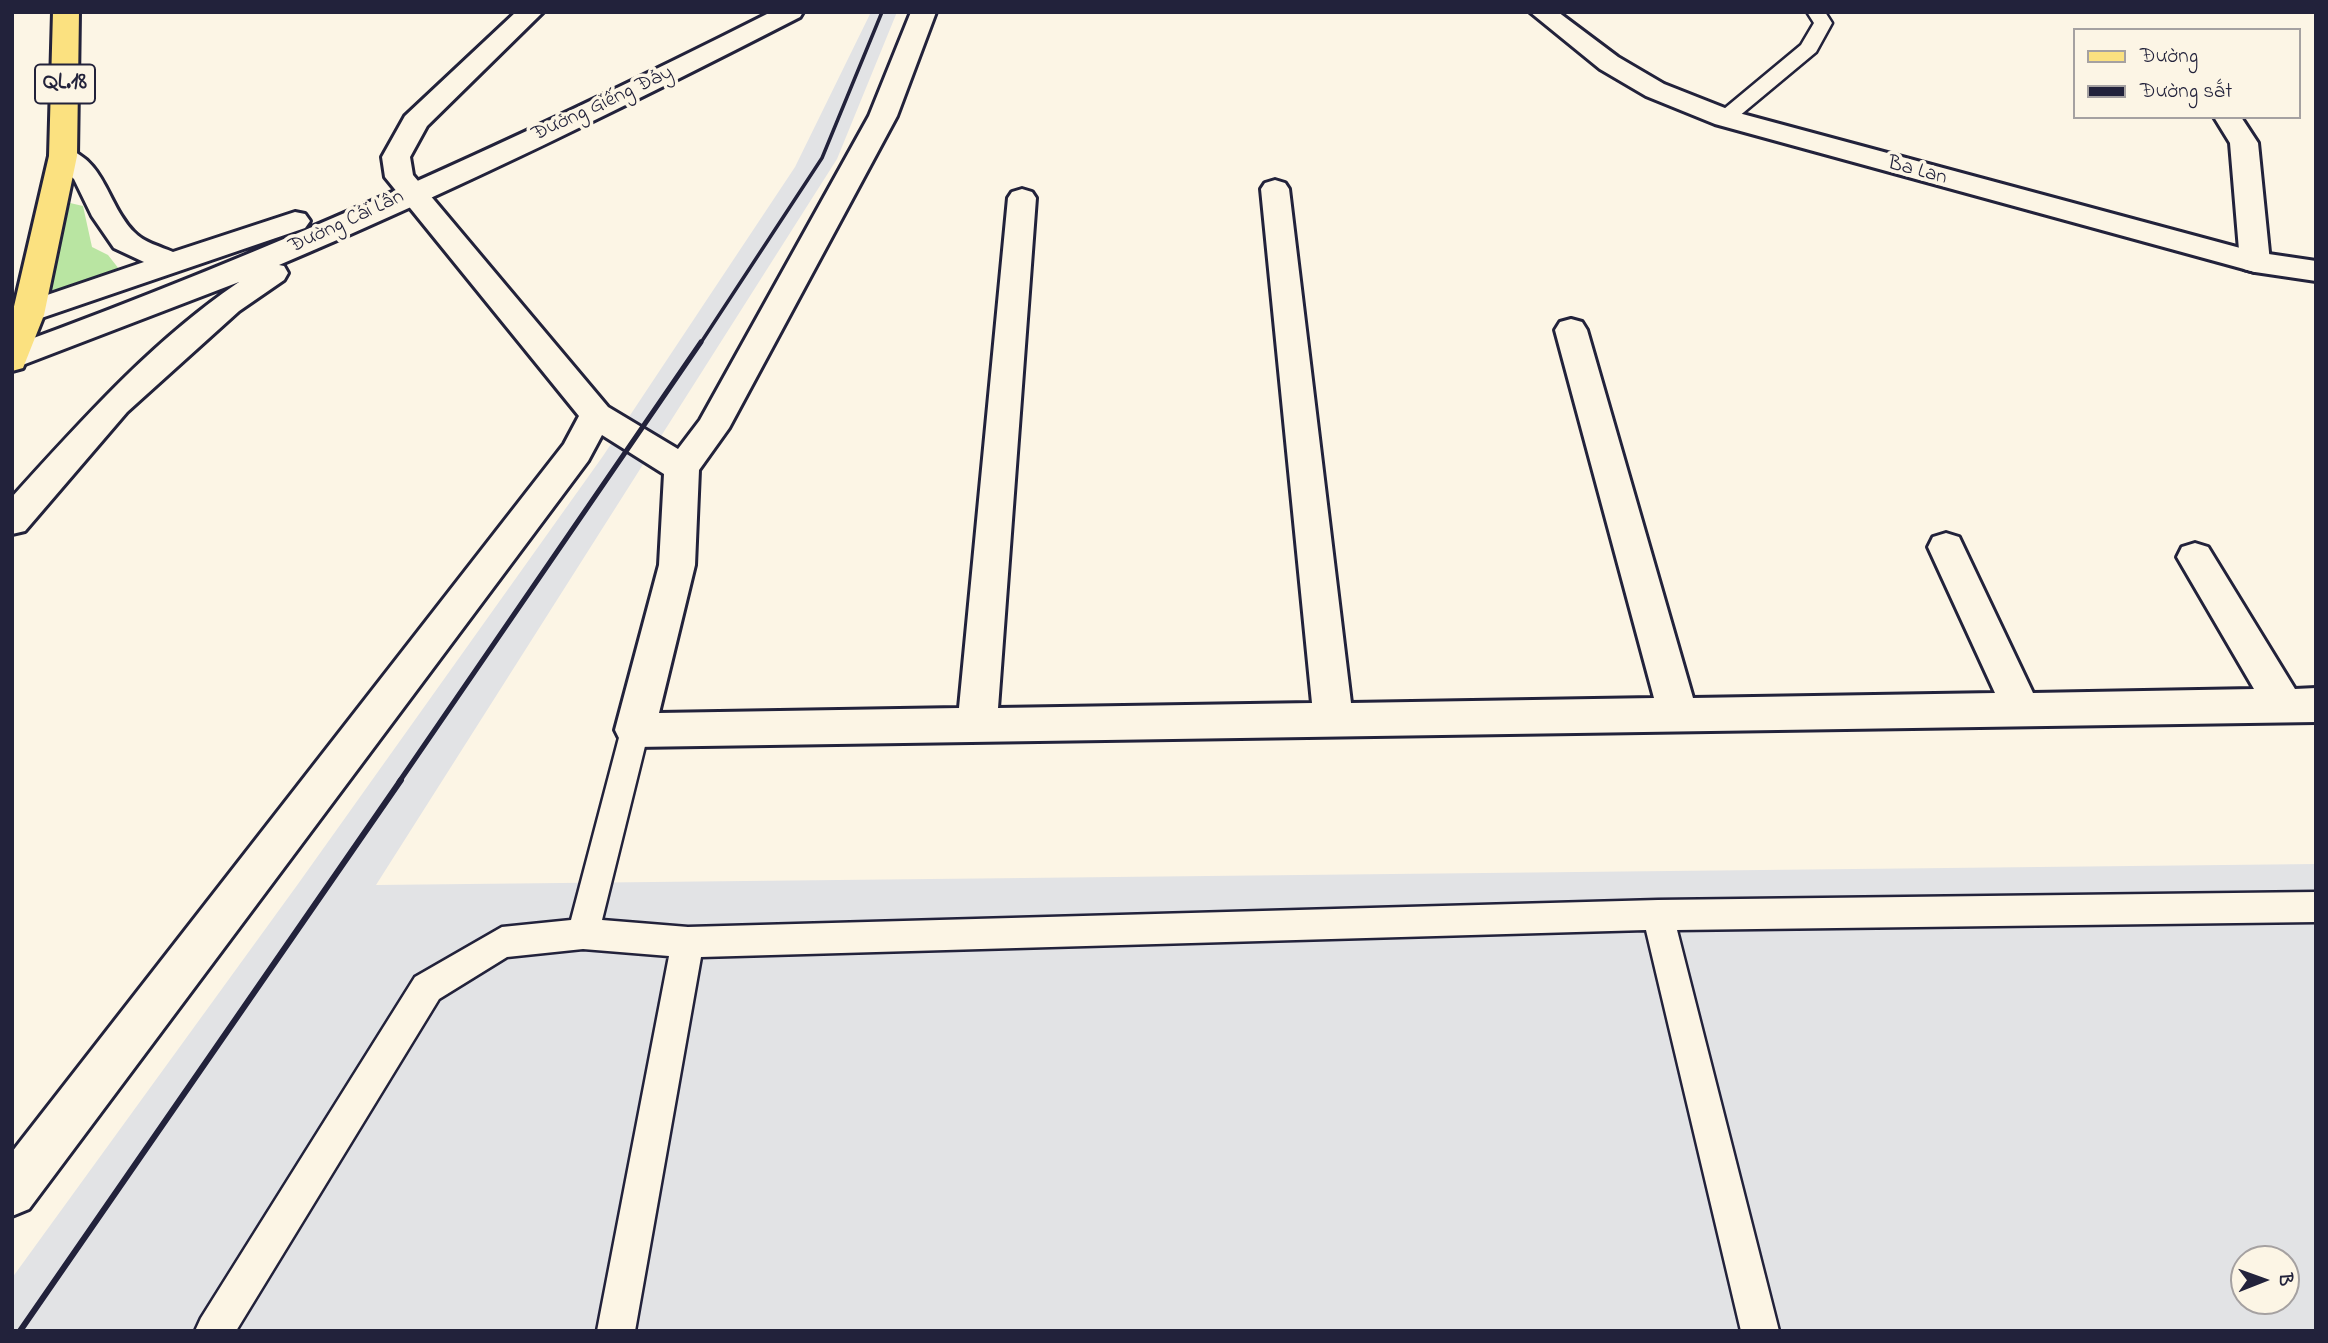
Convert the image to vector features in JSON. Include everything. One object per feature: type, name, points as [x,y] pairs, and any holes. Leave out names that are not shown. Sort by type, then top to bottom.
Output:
[{"type":"main road","name":"QL.18","points":[[12,359],[20,317],[63,156],[66,12]]},
{"type":"street","points":[[531,12],[415,122],[396,157],[399,177],[430,211],[596,415],[682,468]]},
{"type":"street","name":"Đường Giếng Đáy","points":[[413,194],[685,67],[791,12]]},
{"type":"street","points":[[923,12],[917,35],[883,116],[712,428],[682,468],[677,565],[635,730],[2300,706]]},
{"type":"street","name":"Ba Lan","points":[[1542,12],[1609,63],[1644,83],[1725,118],[2255,262],[2316,271]]},
{"type":"street","points":[[2228,119],[2244,143],[2255,262]]},
{"type":"street","points":[[63,156],[86,174],[107,216],[125,242],[172,264]]},
{"type":"street","points":[[1275,189],[1333,720]]},
{"type":"street","name":"Đường Cái Lân","points":[[12,359],[334,232],[413,194]]},
{"type":"street","name":"Đường Cái Lân","points":[[20,317],[320,212],[369,199],[413,194]]},
{"type":"street","points":[[977,725],[1022,198]]},
{"type":"street","points":[[12,521],[115,404],[228,304],[334,232]]},
{"type":"street","points":[[1571,330],[1678,715]]},
{"type":"street","points":[[12,1192],[576,452],[596,415]]},
{"type":"street","points":[[1946,547],[2022,710]]},
{"type":"street","points":[[2195,557],[2300,706]]},
{"type":"lane","points":[[1725,118],[1810,48],[1822,23],[1816,12]]},
{"type":"lane","points":[[583,934],[635,730]]},
{"type":"lane","points":[[214,1331],[427,988],[502,942],[583,934],[688,942],[1658,915],[2316,907]]},
{"type":"lane","points":[[1658,915],[1760,1331]]},
{"type":"lane","points":[[616,1331],[688,942]]},
{"type":"shaded area","points":[[871,12],[897,12],[837,159],[376,885],[2316,864],[2316,1331],[12,1331],[12,1278],[298,884],[603,456],[795,167]]},
{"type":"green space","points":[[70,203],[83,206],[92,247],[108,255],[119,269],[58,294],[50,289]]},
{"type":"railway","points":[[700,344],[822,158],[882,12]]},
{"type":"railway","points":[[399,782],[701,342]]},
{"type":"railway","points":[[20,1331],[401,780]]}]
